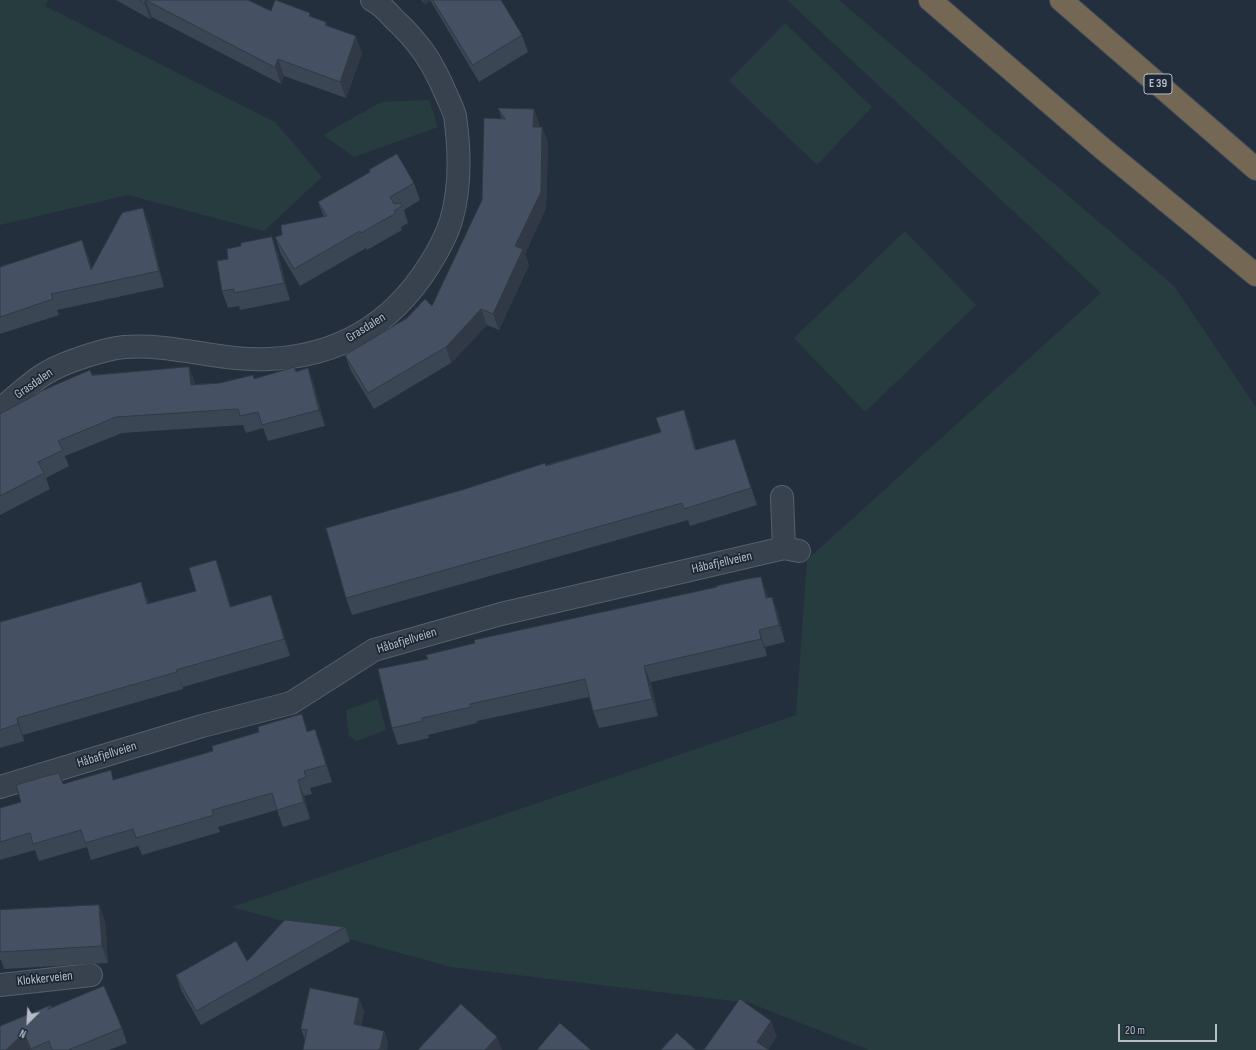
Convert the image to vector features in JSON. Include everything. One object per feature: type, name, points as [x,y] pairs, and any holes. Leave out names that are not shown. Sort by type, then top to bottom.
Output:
[{"type":"highway","points":[[930,0],[1103,149],[1256,275]]},
{"type":"highway","name":"E 39","points":[[1060,0],[1256,168]]},
{"type":"street","name":"Grasdalen","points":[[0,409],[46,373],[85,357],[124,347],[179,349],[225,356],[268,360],[304,355],[332,348],[366,332],[393,311],[411,291],[437,253],[450,222],[457,190],[459,154],[454,113],[434,66],[413,36],[372,0]]},
{"type":"street","name":"Håbafjellveien","points":[[0,787],[202,726],[291,703],[374,650],[501,614],[792,549],[782,497]]},
{"type":"street","name":"Klokkerveien","points":[[0,985],[91,975]]},
{"type":"green space","points":[[0,0],[48,0],[45,6],[275,122],[322,177],[264,231],[128,195],[0,225]]},
{"type":"green space","points":[[787,0],[839,0],[1174,286],[1256,407],[1256,1050],[869,1050],[750,1003],[451,967],[232,907],[796,715],[807,560],[1101,293]]},
{"type":"green space","points":[[785,23],[872,107],[817,165],[729,81]]},
{"type":"green space","points":[[429,100],[438,127],[354,157],[323,135],[381,102]]},
{"type":"green space","points":[[905,231],[976,305],[865,412],[794,338]]},
{"type":"green space","points":[[378,699],[386,730],[357,741],[349,736],[346,710]]},
{"type":"building","points":[[146,0],[248,0],[271,11],[276,0],[310,13],[309,16],[326,22],[325,25],[356,36],[340,82],[278,59],[275,67]]},
{"type":"building","points":[[433,0],[501,0],[522,35],[473,65]]},
{"type":"building","points":[[498,108],[534,109],[533,127],[542,127],[541,192],[515,246],[523,249],[493,314],[481,309],[446,347],[368,393],[345,355],[407,318],[425,299],[432,306],[482,200],[484,118],[505,119]]},
{"type":"building","points":[[397,154],[414,183],[390,197],[394,204],[401,203],[402,206],[394,211],[396,213],[361,233],[360,231],[294,269],[275,237],[282,235],[281,225],[327,216],[318,202],[370,172],[369,170]]},
{"type":"building","points":[[143,208],[159,271],[51,294],[53,299],[0,317],[0,267],[82,240],[91,270],[122,213]]},
{"type":"building","points":[[272,237],[284,283],[234,293],[234,289],[222,291],[217,261],[228,259],[227,249],[241,246],[241,243]]},
{"type":"building","points":[[189,367],[191,385],[220,383],[253,375],[254,379],[294,367],[296,372],[308,368],[319,410],[262,425],[258,412],[240,416],[238,409],[116,417],[58,441],[63,450],[38,462],[44,473],[0,496],[0,414],[39,392],[90,370],[92,375]]},
{"type":"building","points":[[684,410],[695,450],[735,439],[751,488],[684,509],[682,503],[346,598],[326,528],[462,490],[545,463],[546,466],[661,432],[656,418]]},
{"type":"building","points":[[216,560],[230,607],[271,595],[284,639],[176,670],[177,672],[17,718],[18,724],[0,730],[0,622],[141,582],[147,604],[196,591],[189,568]]},
{"type":"building","points":[[761,577],[766,598],[772,597],[779,625],[759,630],[761,639],[644,666],[652,699],[593,711],[585,679],[470,704],[471,707],[422,718],[423,721],[392,728],[378,669],[428,659],[426,655],[475,643],[474,640]]},
{"type":"building","points":[[302,714],[307,732],[315,729],[326,765],[304,771],[306,777],[298,780],[304,802],[277,810],[272,793],[212,810],[214,815],[136,838],[133,829],[85,843],[81,830],[33,844],[30,833],[0,842],[0,808],[21,802],[16,785],[59,773],[63,784],[111,770],[113,780],[213,751],[212,746],[259,732],[258,727]]},
{"type":"building","points":[[99,905],[102,946],[0,952],[0,910]]},
{"type":"building","points":[[285,920],[345,927],[196,1011],[176,975],[236,941],[247,961]]},
{"type":"building","points":[[104,986],[122,1028],[68,1050],[52,1050],[49,1041],[31,1049],[24,1033],[6,1050],[0,1050],[0,1026],[51,1005],[48,1009]]},
{"type":"building","points":[[310,988],[359,998],[354,1024],[384,1031],[380,1049],[303,1050],[307,1030],[301,1029]]},
{"type":"building","points":[[740,999],[771,1021],[757,1042],[769,1050],[704,1050]]},
{"type":"building","points":[[461,1004],[497,1037],[485,1050],[418,1050]]},
{"type":"building","points":[[560,1023],[591,1050],[537,1050]]},
{"type":"building","points":[[677,1033],[696,1050],[661,1050]]}]
